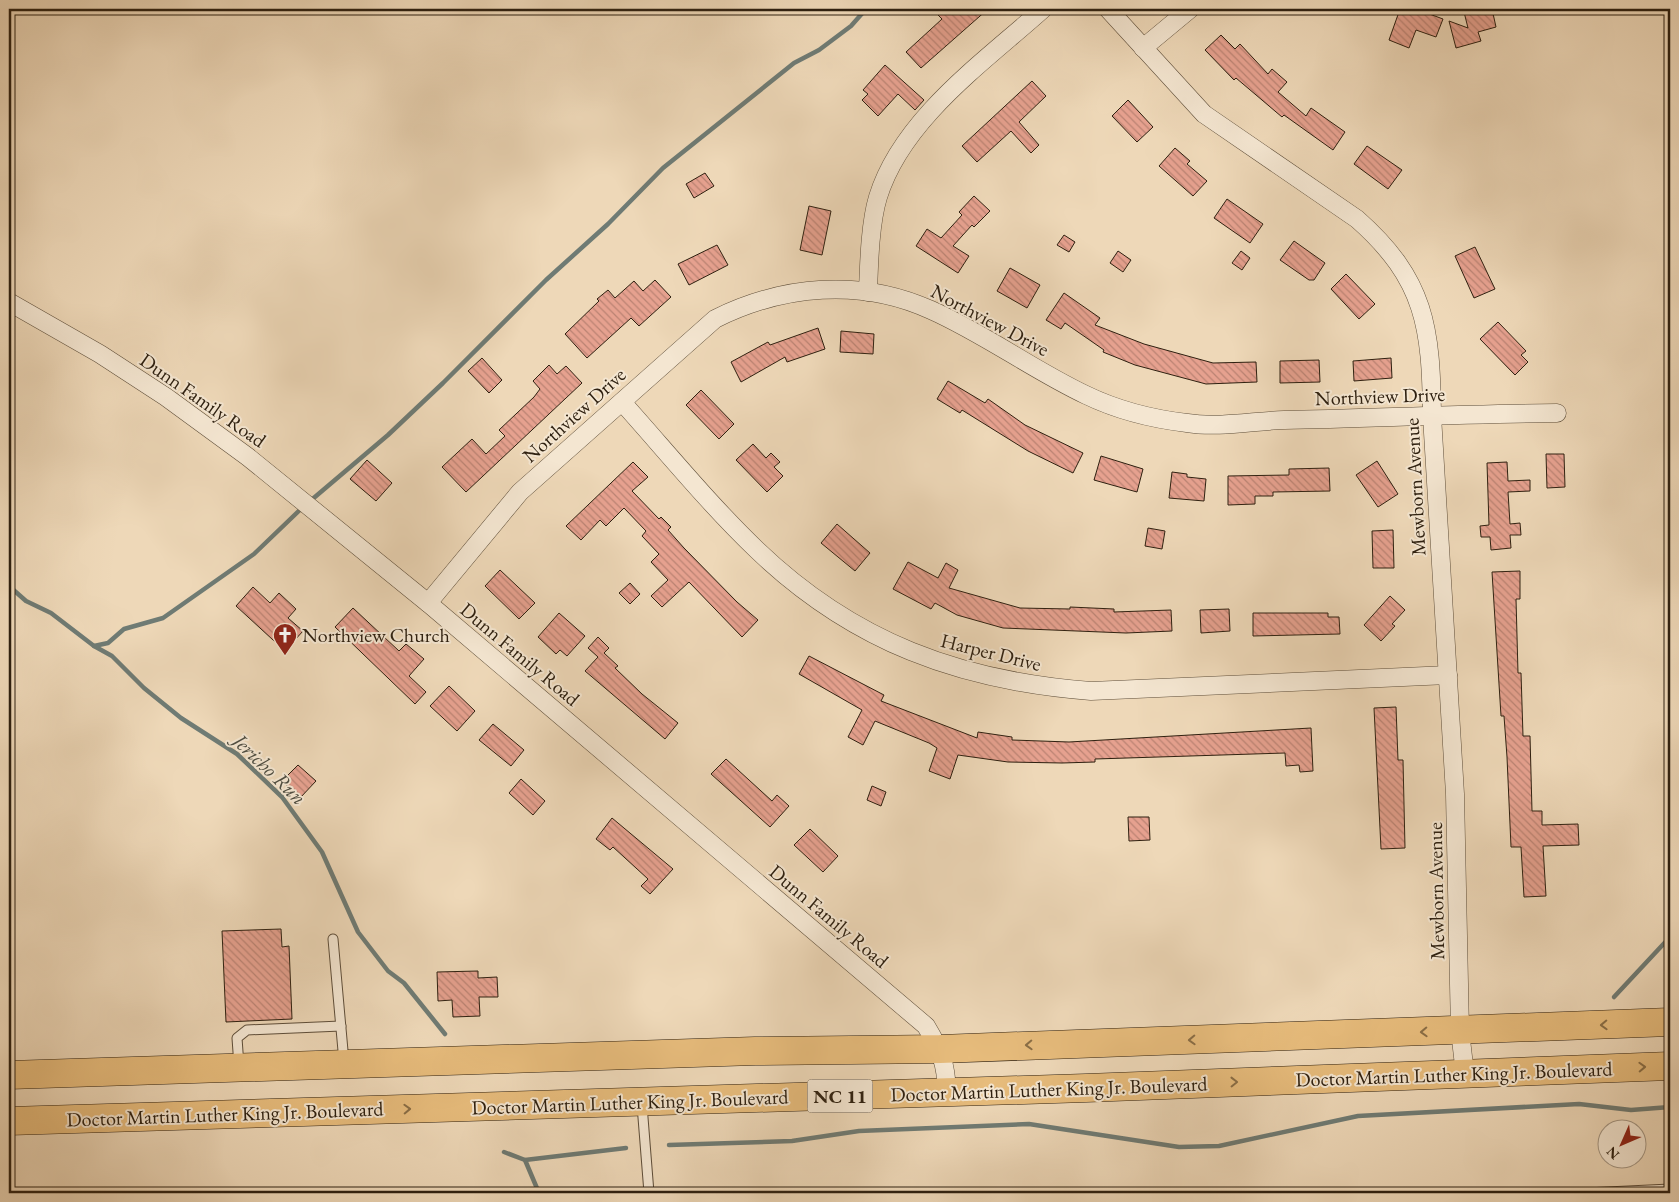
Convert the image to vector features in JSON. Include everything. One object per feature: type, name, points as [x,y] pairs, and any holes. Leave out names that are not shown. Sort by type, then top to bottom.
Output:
[{"type":"highway","name":"NC 11","points":[[9,1075],[755,1051],[940,1049],[1670,1022]]},
{"type":"highway","name":"Doctor Martin Luther King Jr. Boulevard","points":[[9,1121],[947,1092],[1670,1066]]},
{"type":"street","points":[[868,292],[877,199],[887,173],[903,144],[929,113],[1044,9]]},
{"type":"street","name":"Mewborn Avenue","points":[[1108,9],[1215,123],[1356,219],[1392,253],[1415,292],[1427,329],[1432,359],[1432,416],[1455,794],[1460,1031],[1465,1074]]},
{"type":"street","points":[[1143,48],[1190,9]]},
{"type":"street","name":"Northview Drive","points":[[428,603],[520,492],[715,318],[731,310],[770,297],[797,292],[831,289],[892,296],[931,310],[1088,396],[1121,409],[1155,418],[1190,424],[1557,413]]},
{"type":"street","name":"Dunn Family Road","points":[[9,302],[100,354],[166,397],[248,457],[428,603],[926,1026],[940,1049],[946,1068],[947,1092]]},
{"type":"street","name":"Harper Drive","points":[[622,402],[723,515],[757,550],[799,587],[861,628],[926,658],[995,679],[1043,687],[1091,691],[1448,675]]},
{"type":"lane","points":[[333,938],[344,1065]]},
{"type":"lane","points":[[239,1068],[237,1038],[247,1030],[341,1026]]},
{"type":"lane","points":[[642,1102],[649,1193]]},
{"type":"lane","points":[[1586,1193],[1670,1189]]},
{"type":"building","points":[[932,9],[988,9],[921,68],[906,52],[942,19]]},
{"type":"building","points":[[1400,9],[1416,9],[1443,19],[1436,37],[1416,30],[1409,48],[1389,40]]},
{"type":"building","points":[[1476,9],[1492,9],[1496,27],[1478,32],[1481,41],[1456,48],[1449,21],[1468,28],[1464,12]]},
{"type":"building","points":[[1221,35],[1235,49],[1240,44],[1268,74],[1272,69],[1287,82],[1278,92],[1306,116],[1311,108],[1345,132],[1333,150],[1284,115],[1282,117],[1236,78],[1234,80],[1205,50]]},
{"type":"building","points":[[885,65],[924,100],[915,110],[898,94],[878,116],[862,100],[868,94],[863,90]]},
{"type":"building","points":[[1032,81],[1046,96],[1019,122],[1039,145],[1031,153],[1011,131],[977,162],[962,146]]},
{"type":"building","points":[[1128,100],[1153,127],[1137,142],[1112,116]]},
{"type":"building","points":[[1367,146],[1402,170],[1388,189],[1354,164]]},
{"type":"building","points":[[1175,148],[1190,161],[1187,164],[1207,181],[1193,196],[1159,166]]},
{"type":"building","points":[[705,173],[714,186],[694,198],[686,184]]},
{"type":"building","points":[[974,196],[990,211],[974,227],[972,225],[953,246],[969,256],[958,273],[916,246],[927,229],[941,238],[962,215],[959,212]]},
{"type":"building","points":[[1227,199],[1263,224],[1250,243],[1214,218]]},
{"type":"building","points":[[809,206],[831,211],[822,255],[800,250]]},
{"type":"building","points":[[1064,235],[1075,242],[1069,252],[1057,245]]},
{"type":"building","points":[[1294,241],[1325,263],[1314,280],[1309,280],[1280,260]]},
{"type":"building","points":[[717,245],[728,265],[689,285],[678,264]]},
{"type":"building","points":[[1475,247],[1495,289],[1474,298],[1455,256]]},
{"type":"building","points":[[1118,251],[1131,260],[1123,272],[1110,263]]},
{"type":"building","points":[[1241,251],[1250,258],[1242,270],[1232,263]]},
{"type":"building","points":[[1010,268],[1040,285],[1027,308],[997,291]]},
{"type":"building","points":[[1346,274],[1375,304],[1359,319],[1331,289]]},
{"type":"building","points":[[655,280],[671,297],[639,326],[631,318],[587,358],[565,334],[599,301],[597,299],[608,290],[615,298],[634,281],[643,291]]},
{"type":"building","points":[[1064,293],[1100,318],[1095,325],[1144,344],[1213,363],[1256,362],[1257,382],[1206,384],[1135,365],[1103,352],[1104,350],[1065,323],[1061,329],[1046,320]]},
{"type":"building","points":[[1498,322],[1526,351],[1521,355],[1528,362],[1515,375],[1480,339]]},
{"type":"building","points":[[818,328],[825,349],[787,362],[785,357],[741,382],[731,362],[768,342],[770,345]]},
{"type":"building","points":[[841,331],[874,334],[873,354],[840,352]]},
{"type":"building","points":[[482,358],[502,380],[489,393],[468,371]]},
{"type":"building","points":[[1391,358],[1392,378],[1354,381],[1353,361]]},
{"type":"building","points":[[1319,360],[1320,382],[1280,383],[1280,361]]},
{"type":"building","points":[[549,365],[557,374],[566,366],[582,383],[466,492],[442,467],[472,439],[486,454],[505,436],[499,430],[534,397],[540,389],[533,381]]},
{"type":"building","points":[[948,381],[985,403],[988,399],[1025,425],[1083,453],[1073,473],[1028,451],[962,410],[960,413],[937,399]]},
{"type":"building","points":[[701,390],[734,424],[719,439],[686,405]]},
{"type":"building","points":[[753,444],[766,458],[771,453],[780,462],[774,467],[783,476],[767,492],[736,460]]},
{"type":"building","points":[[1546,454],[1564,454],[1565,487],[1547,488]]},
{"type":"building","points":[[1101,456],[1143,469],[1137,492],[1094,480]]},
{"type":"building","points":[[367,460],[392,483],[376,501],[350,479]]},
{"type":"building","points":[[1377,461],[1398,494],[1378,507],[1356,475]]},
{"type":"building","points":[[633,462],[648,477],[632,491],[659,519],[661,517],[671,527],[668,530],[684,548],[737,602],[758,620],[742,637],[689,582],[662,607],[651,596],[668,580],[651,562],[659,554],[642,536],[646,531],[624,508],[606,526],[600,520],[581,540],[566,526]]},
{"type":"building","points":[[1507,462],[1508,481],[1530,480],[1530,491],[1508,492],[1510,524],[1520,523],[1521,535],[1510,535],[1511,548],[1491,550],[1490,537],[1481,537],[1480,526],[1489,525],[1487,463]]},
{"type":"building","points":[[1329,468],[1330,491],[1273,492],[1273,496],[1255,496],[1255,504],[1228,505],[1228,476],[1289,475],[1289,469]]},
{"type":"building","points":[[1172,472],[1187,474],[1187,477],[1206,479],[1204,501],[1169,498]]},
{"type":"building","points":[[837,524],[870,553],[855,571],[821,543]]},
{"type":"building","points":[[1148,528],[1165,531],[1162,549],[1145,546]]},
{"type":"building","points":[[1393,530],[1394,568],[1373,568],[1372,531]]},
{"type":"building","points":[[908,562],[938,578],[946,563],[958,570],[949,588],[1020,608],[1070,609],[1070,607],[1114,609],[1114,612],[1171,610],[1172,631],[1126,633],[1003,628],[957,615],[935,603],[931,609],[893,589]]},
{"type":"building","points":[[500,570],[535,603],[519,619],[485,586]]},
{"type":"building","points":[[1520,571],[1520,599],[1516,599],[1518,673],[1521,673],[1523,736],[1530,736],[1532,811],[1542,811],[1542,825],[1578,824],[1579,845],[1543,846],[1546,896],[1524,897],[1521,847],[1511,847],[1507,757],[1504,716],[1501,716],[1492,572]]},
{"type":"building","points":[[630,583],[640,594],[630,604],[619,593]]},
{"type":"building","points":[[253,587],[270,603],[279,593],[296,609],[288,618],[303,631],[285,651],[236,606]]},
{"type":"building","points":[[1390,596],[1405,610],[1392,624],[1395,626],[1381,641],[1364,625]]},
{"type":"building","points":[[353,608],[399,651],[406,644],[424,659],[409,676],[426,692],[415,704],[335,627]]},
{"type":"building","points":[[1229,609],[1230,631],[1201,633],[1200,610]]},
{"type":"building","points":[[559,613],[585,636],[567,656],[560,650],[556,654],[538,637]]},
{"type":"building","points":[[1253,613],[1328,613],[1328,617],[1339,617],[1340,634],[1253,636]]},
{"type":"building","points":[[598,637],[609,648],[604,653],[618,666],[615,668],[642,694],[678,723],[665,739],[585,671],[598,657],[588,648]]},
{"type":"building","points":[[809,656],[884,695],[881,701],[977,738],[978,732],[1012,737],[1012,740],[1069,742],[1311,728],[1313,771],[1300,772],[1299,765],[1286,766],[1285,753],[1095,759],[1095,762],[1062,763],[1008,762],[958,755],[950,779],[929,771],[937,748],[929,743],[875,721],[863,745],[848,737],[862,710],[799,674]]},
{"type":"building","points":[[449,686],[475,711],[457,731],[430,706]]},
{"type":"building","points":[[1396,707],[1398,760],[1403,760],[1405,848],[1381,849],[1374,708]]},
{"type":"building","points":[[493,724],[524,750],[511,766],[479,740]]},
{"type":"building","points":[[726,759],[772,801],[777,795],[789,806],[770,827],[711,774]]},
{"type":"building","points":[[298,765],[316,781],[300,798],[282,781]]},
{"type":"building","points":[[521,779],[545,801],[533,815],[509,793]]},
{"type":"building","points":[[872,786],[886,792],[881,806],[867,800]]},
{"type":"building","points":[[1128,817],[1149,817],[1150,840],[1129,841]]},
{"type":"building","points":[[612,818],[673,869],[650,894],[641,886],[648,879],[613,847],[610,850],[596,839]]},
{"type":"building","points":[[810,829],[838,856],[823,872],[794,845]]},
{"type":"building","points":[[281,929],[282,947],[289,946],[292,1019],[226,1022],[222,931]]},
{"type":"building","points":[[478,971],[478,978],[497,977],[498,997],[479,997],[480,1016],[453,1017],[452,1000],[438,1001],[437,972]]},
{"type":"waterway","points":[[309,502],[388,435],[546,280],[608,224],[663,168],[794,63],[819,50],[851,26],[866,9]]},
{"type":"waterway","points":[[94,646],[108,643],[124,629],[163,618],[254,554],[303,507]]},
{"type":"waterway","name":"Jericho Run","points":[[9,586],[26,601],[51,613],[94,646],[112,656],[144,688],[181,718],[237,754],[282,797],[322,852],[358,932],[388,971],[404,983],[445,1034]]},
{"type":"waterway","points":[[1614,997],[1670,937]]},
{"type":"waterway","points":[[669,1145],[792,1141],[859,1131],[1029,1124],[1179,1147],[1219,1146],[1358,1116],[1579,1104],[1631,1110],[1670,1107]]},
{"type":"waterway","points":[[525,1160],[626,1148]]},
{"type":"waterway","name":"Jericho Run","points":[[504,1152],[525,1160],[539,1193]]},
{"type":"place","name":"Northview Church","points":[[285,656]]}]
